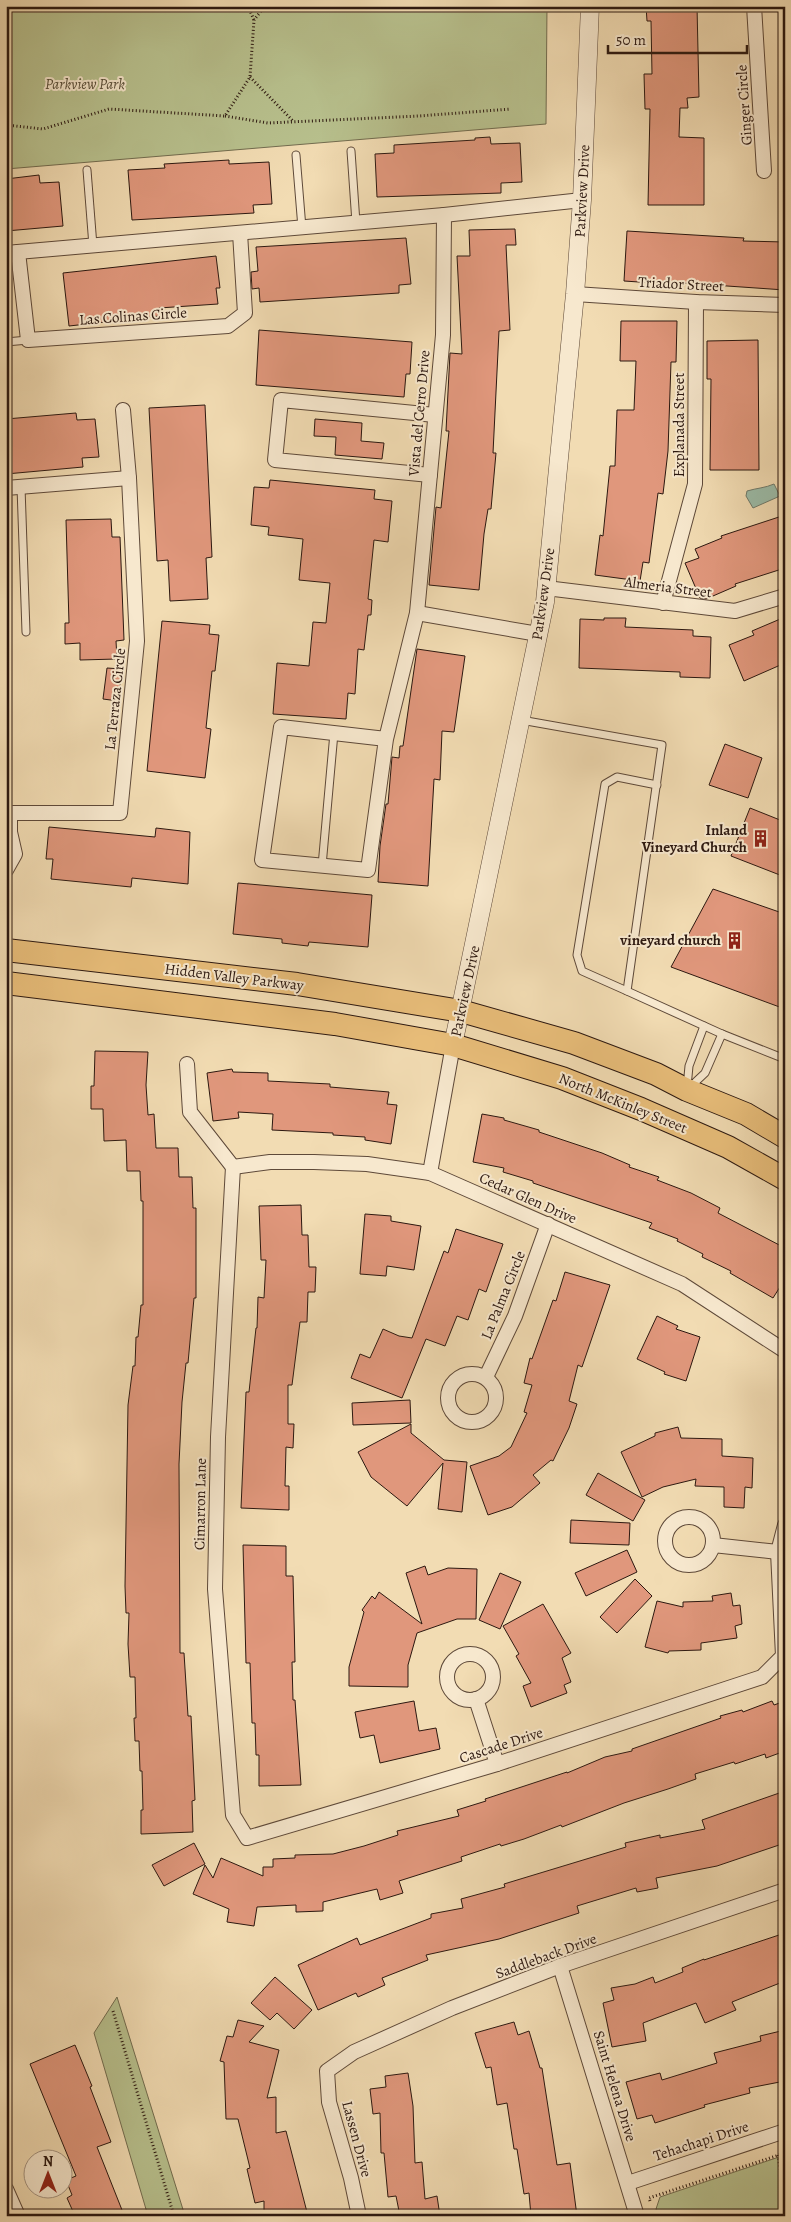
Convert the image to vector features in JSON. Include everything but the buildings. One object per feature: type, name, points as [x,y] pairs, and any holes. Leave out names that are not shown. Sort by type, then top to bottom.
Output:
[{"type":"main road","name":"Hidden Valley Parkway","points":[[6,950],[297,984],[461,1011]]},
{"type":"main road","points":[[6,969],[20,971],[52,988]]},
{"type":"main road","points":[[6,983],[335,1024],[454,1045]]},
{"type":"main road","points":[[461,1011],[574,1043],[656,1074],[687,1090],[746,1114],[785,1137]]},
{"type":"main road","name":"North McKinley Street","points":[[454,1045],[562,1078],[642,1109],[728,1147],[785,1179]]},
{"type":"street","name":"Parkview Drive","points":[[430,1173],[546,588],[576,294],[590,6]]},
{"type":"street","name":"Ginger Circle","points":[[754,6],[764,171]]},
{"type":"street","points":[[28,340],[12,253],[444,215],[582,200]]},
{"type":"street","name":"Vista del Cerro Drive","points":[[322,866],[368,870],[386,739],[417,613],[443,335],[444,215]]},
{"type":"street","name":"Las Colinas Circle","points":[[28,340],[228,326],[244,313],[240,233]]},
{"type":"street","name":"Triador Street","points":[[576,294],[696,302],[785,305]]},
{"type":"street","name":"Explanada Street","points":[[663,603],[695,484],[696,302]]},
{"type":"street","points":[[430,476],[275,460],[281,400],[435,415]]},
{"type":"street","name":"La Terraza Circle","points":[[6,869],[15,854],[8,834],[8,813],[120,813],[137,641],[129,478],[122,410]]},
{"type":"street","points":[[6,488],[129,478]]},
{"type":"street","name":"Almeria Street","points":[[546,588],[735,611],[785,596]]},
{"type":"street","points":[[417,613],[538,634]]},
{"type":"street","points":[[322,866],[262,860],[281,727],[386,739]]},
{"type":"street","points":[[187,1064],[190,1112],[232,1167]]},
{"type":"street","name":"Cedar Glen Drive","points":[[232,1167],[270,1162],[314,1162],[367,1164],[430,1173],[682,1284],[785,1351]]},
{"type":"street","name":"Cimarron Lane","points":[[232,1167],[218,1437],[215,1589],[232,1815],[247,1838]]},
{"type":"street","name":"La Palma Circle","points":[[486,1378],[515,1316],[548,1224]]},
{"type":"street","points":[[713,1545],[778,1552],[785,1525]]},
{"type":"street","name":"Cascade Drive","points":[[247,1838],[497,1764],[762,1676],[783,1656],[778,1552]]},
{"type":"street","points":[[476,1699],[497,1764]]},
{"type":"street","name":"Saddleback Drive","points":[[327,2071],[354,2052],[452,2008],[560,1966],[785,1890]]},
{"type":"street","name":"Saint Helena Drive","points":[[560,1966],[637,2216]]},
{"type":"street","name":"Lassen Drive","points":[[327,2071],[330,2102],[352,2178],[358,2216]]},
{"type":"street","name":"Tehachapi Drive","points":[[628,2183],[785,2130]]},
{"type":"street","points":[[6,2189],[18,2216]]},
{"type":"lane","points":[[351,151],[356,223]]},
{"type":"lane","points":[[296,155],[302,228]]},
{"type":"lane","points":[[87,170],[93,246]]},
{"type":"lane","points":[[6,342],[28,340]]},
{"type":"lane","points":[[21,487],[26,632]]},
{"type":"lane","points":[[520,720],[662,745],[627,991]]},
{"type":"lane","points":[[322,866],[334,733]]},
{"type":"lane","points":[[657,785],[617,777],[605,784],[577,954],[582,971],[722,1034],[785,1059]]},
{"type":"lane","points":[[687,1090],[689,1066],[704,1026]]},
{"type":"lane","points":[[687,1090],[705,1073],[722,1034]]},
{"type":"path","points":[[225,116],[250,77],[254,20],[248,6]]},
{"type":"path","points":[[254,20],[265,6]]},
{"type":"path","points":[[250,77],[294,122]]},
{"type":"path","points":[[6,124],[43,129],[109,109],[225,116],[268,123],[419,116],[511,109]]},
{"type":"path","points":[[113,2011],[174,2216]]},
{"type":"path","points":[[652,2207],[649,2198],[785,2153]]},
{"type":"path","points":[[778,2155],[782,2180],[785,2184]]},
{"type":"green space","name":"Parkview Park","points":[[6,6],[547,6],[546,124],[6,169]]},
{"type":"green space","points":[[117,1997],[185,2216],[148,2216],[94,2033]]},
{"type":"green space","points":[[785,2155],[785,2216],[658,2216],[656,2209],[660,2197]]},
{"type":"shaded area","points":[[774,484],[780,496],[753,508],[746,496],[747,491]]},
{"type":"place","name":"Inland Vineyard Church","points":[[761,839]]},
{"type":"place","name":"vineyard church","points":[[735,940]]}]
